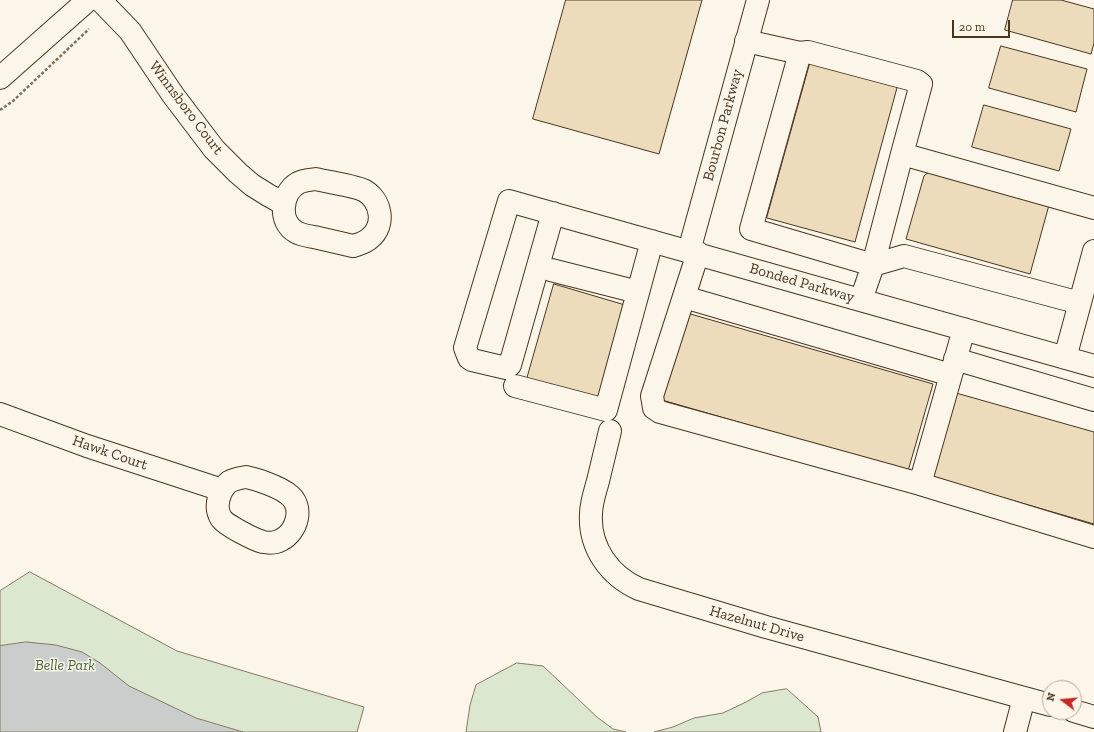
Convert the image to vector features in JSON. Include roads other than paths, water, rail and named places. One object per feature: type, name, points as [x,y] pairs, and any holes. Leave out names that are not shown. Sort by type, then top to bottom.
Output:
[{"type":"street","points":[[0,78],[88,0]]},
{"type":"street","name":"Bourbon Parkway","points":[[758,0],[746,41],[693,252],[684,297],[652,396],[654,408],[660,412],[920,484]]},
{"type":"street","name":"Winnsboro Court","points":[[104,5],[130,31],[173,95],[214,149],[238,174],[252,185],[284,204]]},
{"type":"street","points":[[746,41],[800,53],[808,52],[917,80],[921,84],[862,300]]},
{"type":"street","points":[[800,53],[751,229],[873,264],[904,256],[1080,303]]},
{"type":"street","points":[[902,154],[1094,208]]},
{"type":"street","name":"Bonded Parkway","points":[[553,213],[510,365],[506,368],[472,360],[469,358],[465,348],[509,201],[553,213],[652,241],[693,252],[1094,366]]},
{"type":"street","points":[[515,386],[606,410],[652,241]]},
{"type":"street","points":[[1065,358],[1094,251]]},
{"type":"street","points":[[551,270],[638,292]]},
{"type":"street","points":[[684,297],[953,367],[1094,400]]},
{"type":"street","points":[[964,329],[920,484],[1094,537]]},
{"type":"street","name":"Hawk Court","points":[[0,414],[87,446],[222,490]]},
{"type":"street","name":"Hazelnut Drive","points":[[610,431],[593,501],[591,523],[592,533],[599,552],[610,570],[622,581],[639,589],[759,625],[1042,703]]},
{"type":"street","points":[[1015,732],[1024,698]]},
{"type":"street","points":[[1082,714],[1094,717]]},
{"type":"park label","name":"Belle Park","points":[[65,666]]}]
